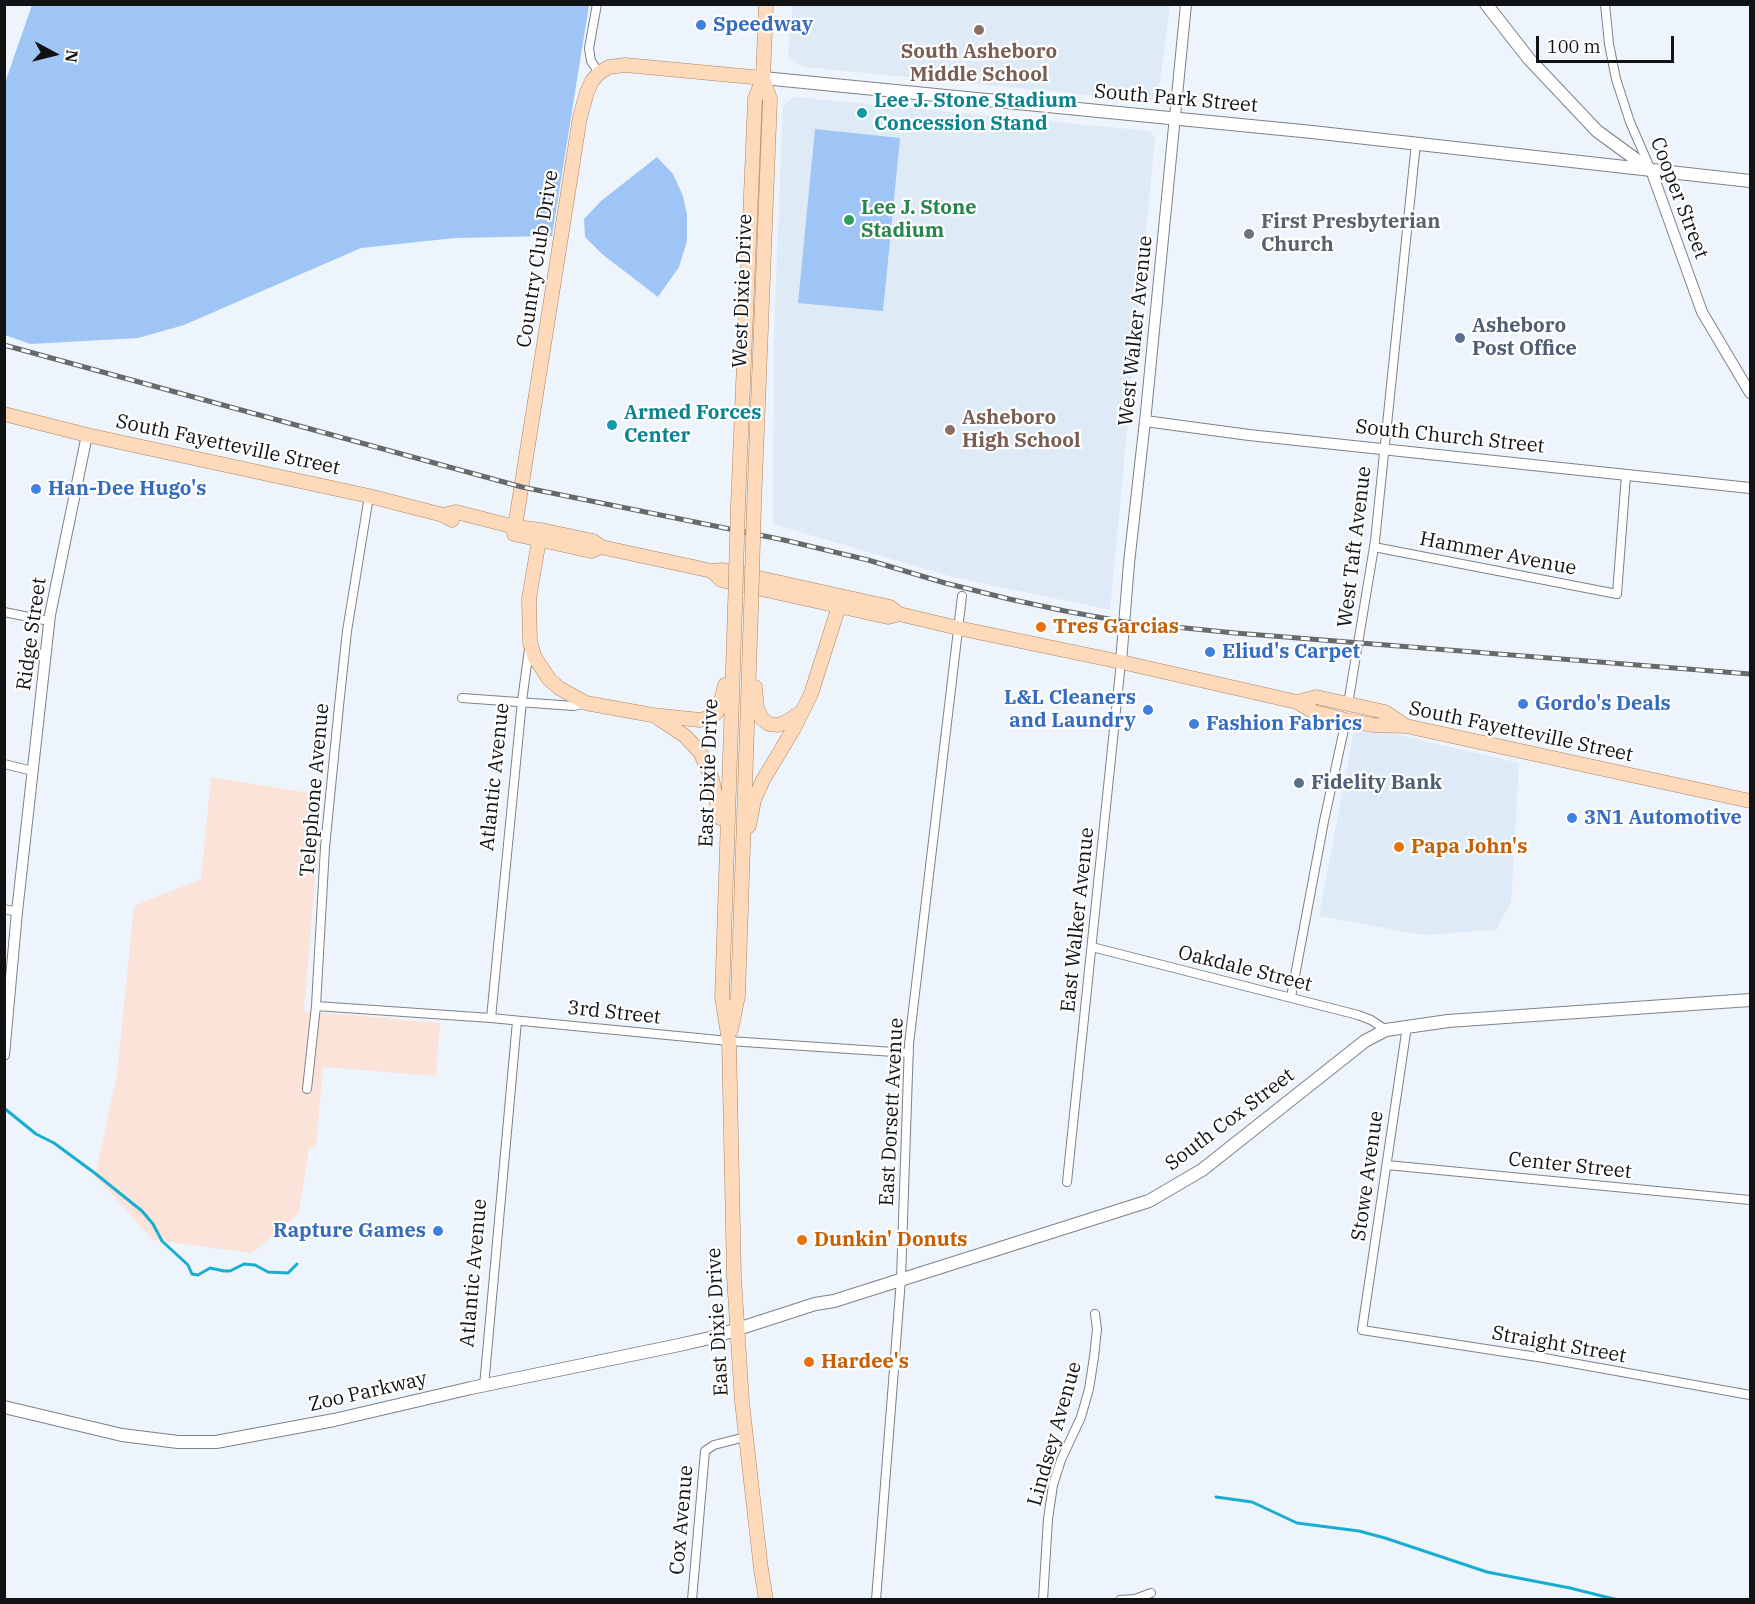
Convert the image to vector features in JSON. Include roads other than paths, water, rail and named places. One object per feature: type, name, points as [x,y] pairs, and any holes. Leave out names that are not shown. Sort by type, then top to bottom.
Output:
[{"type":"main road","name":"West Dixie Drive","points":[[738,505],[755,99],[763,78],[766,4]]},
{"type":"main road","points":[[1486,4],[1529,59],[1597,130],[1650,170]]},
{"type":"main road","name":"South Park Street","points":[[599,73],[609,67],[625,65],[1416,143],[1750,181]]},
{"type":"main road","name":"Country Club Drive","points":[[515,526],[580,117],[587,92],[599,73]]},
{"type":"main road","name":"West Dixie Drive","points":[[754,506],[770,99],[763,78]]},
{"type":"main road","name":"South Fayetteville Street","points":[[4,414],[87,435],[369,496],[443,515],[454,521],[539,540],[591,551],[601,547]]},
{"type":"main road","name":"East Dixie Drive","points":[[738,505],[722,997],[729,1041],[734,1277],[745,1437],[766,1599]]},
{"type":"main road","name":"East Dixie Drive","points":[[729,1041],[738,996],[754,506]]},
{"type":"main road","name":"South Fayetteville Street","points":[[443,515],[456,512],[593,542],[601,547],[712,571],[723,570],[879,604],[890,607],[899,614],[1122,662],[1302,705],[1314,712],[1346,720],[1373,725],[1400,722],[1750,801]]},
{"type":"main road","name":"Atlantic Avenue","points":[[530,642],[529,599],[539,540]]},
{"type":"main road","name":"South Fayetteville Street","points":[[712,571],[721,580],[888,617],[899,614]]},
{"type":"main road","points":[[742,847],[749,829],[754,800],[763,780],[793,730],[818,676],[839,606]]},
{"type":"main road","points":[[530,642],[535,658],[549,679],[559,688],[586,703],[652,715],[700,720],[712,717],[720,705],[733,649]]},
{"type":"main road","points":[[748,662],[755,685],[757,709],[762,719],[769,724],[778,725],[803,710]]},
{"type":"main road","points":[[1302,705],[1316,697],[1385,712],[1400,722]]},
{"type":"main road","points":[[652,715],[678,730],[700,752],[714,788],[726,856]]},
{"type":"main road","name":"South Cox Street","points":[[738,1329],[1113,1214],[1163,1194],[1202,1170],[1365,1041],[1386,1030],[1448,1021],[1750,1000]]},
{"type":"main road","name":"Zoo Parkway","points":[[4,1407],[122,1435],[178,1443],[216,1442],[334,1420],[679,1345],[738,1329]]},
{"type":"street","points":[[597,4],[590,48],[591,61],[599,73]]},
{"type":"street","name":"West Walker Avenue","points":[[1122,662],[1129,563],[1186,4]]},
{"type":"street","name":"Cooper Street","points":[[1605,4],[1609,44],[1616,79],[1630,122],[1702,312],[1750,393]]},
{"type":"street","name":"West Taft Avenue","points":[[1348,704],[1374,547],[1416,143]]},
{"type":"street","name":"South Church Street","points":[[1145,422],[1750,488]]},
{"type":"street","name":"Ridge Street","points":[[4,1055],[17,912],[49,621],[87,435]]},
{"type":"street","name":"Hammer Avenue","points":[[1374,547],[1617,594],[1626,475]]},
{"type":"street","name":"Telephone Avenue","points":[[306,1089],[316,1006],[325,847],[339,706],[347,631],[369,496]]},
{"type":"street","name":"East Dorsett Avenue","points":[[876,1599],[901,1279],[909,1053],[962,596]]},
{"type":"street","points":[[4,612],[49,621]]},
{"type":"street","name":"Atlantic Avenue","points":[[491,1018],[522,701],[530,642]]},
{"type":"street","name":"East Walker Avenue","points":[[1067,1182],[1122,662]]},
{"type":"street","points":[[462,698],[574,706],[586,703]]},
{"type":"street","points":[[1291,997],[1324,821],[1346,720]]},
{"type":"street","points":[[4,764],[33,771]]},
{"type":"street","points":[[4,909],[17,912]]},
{"type":"street","name":"Oakdale Street","points":[[1092,946],[1358,1015],[1386,1030]]},
{"type":"street","name":"3rd Street","points":[[316,1006],[491,1018],[729,1041],[909,1053]]},
{"type":"street","name":"Atlantic Avenue","points":[[484,1386],[517,1021]]},
{"type":"street","name":"Stowe Avenue","points":[[1362,1330],[1407,1026]]},
{"type":"street","name":"Center Street","points":[[1387,1165],[1750,1200]]},
{"type":"street","name":"Lindsey Avenue","points":[[1043,1599],[1048,1519],[1053,1485],[1061,1460],[1081,1417],[1089,1389],[1095,1348],[1095,1314]]},
{"type":"street","name":"Straight Street","points":[[1362,1330],[1544,1358],[1750,1395]]},
{"type":"street","name":"Cox Avenue","points":[[692,1599],[705,1451],[714,1445],[745,1437]]},
{"type":"street","points":[[1120,1599],[1135,1599],[1151,1593]]},
{"type":"waterway","points":[[4,1108],[36,1134],[54,1143],[96,1174],[142,1211],[153,1224],[162,1241],[188,1265],[192,1274],[198,1275],[210,1268],[230,1271],[244,1264],[255,1265],[268,1272],[288,1273],[297,1264]]},
{"type":"waterway","points":[[1216,1497],[1252,1502],[1297,1523],[1359,1531],[1385,1538],[1487,1572],[1618,1600]]},
{"type":"railway","points":[[4,345],[522,487],[784,540],[868,560],[945,583],[1065,611],[1125,622],[1235,633],[1750,674]]},
{"type":"place","name":"Speedway","points":[[701,25]]},
{"type":"place","name":"South Asheboro Middle School","points":[[979,30]]},
{"type":"place","name":"Lee J. Stone Stadium Concession Stand","points":[[862,113]]},
{"type":"place","name":"Lee J. Stone Stadium","points":[[849,220]]},
{"type":"place","name":"First Presbyterian Church","points":[[1249,234]]},
{"type":"place","name":"Asheboro Post Office","points":[[1460,338]]},
{"type":"place","name":"Armed Forces Center","points":[[612,425]]},
{"type":"place","name":"Asheboro High School","points":[[950,430]]},
{"type":"place","name":"Han-Dee Hugo's","points":[[36,489]]},
{"type":"place","name":"Tres Garcias","points":[[1041,627]]},
{"type":"place","name":"Eliud's Carpet","points":[[1210,652]]},
{"type":"place","name":"Gordo's Deals","points":[[1523,704]]},
{"type":"place","name":"L&L Cleaners and Laundry","points":[[1148,710]]},
{"type":"place","name":"Fashion Fabrics","points":[[1194,724]]},
{"type":"place","name":"Fidelity Bank","points":[[1299,783]]},
{"type":"place","name":"3N1 Automotive","points":[[1572,818]]},
{"type":"place","name":"Papa John's","points":[[1399,847]]},
{"type":"place","name":"Rapture Games","points":[[438,1231]]},
{"type":"place","name":"Dunkin' Donuts","points":[[802,1240]]},
{"type":"place","name":"Hardee's","points":[[809,1362]]}]
